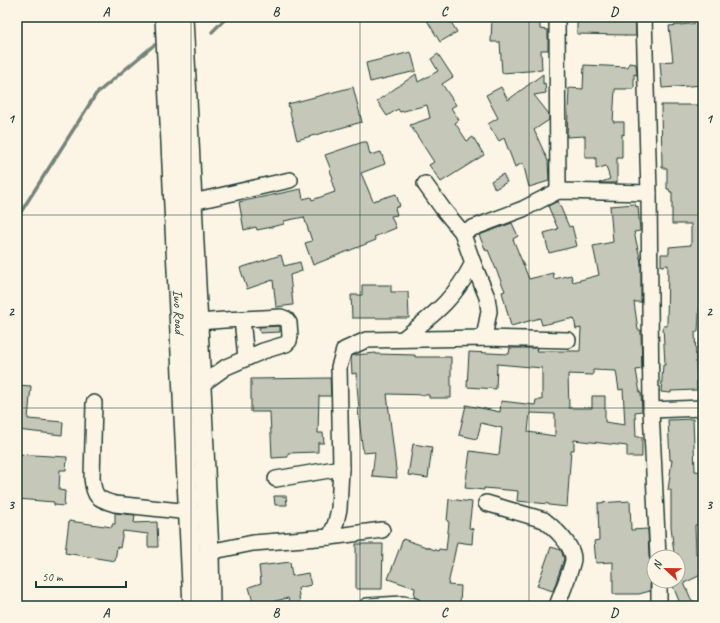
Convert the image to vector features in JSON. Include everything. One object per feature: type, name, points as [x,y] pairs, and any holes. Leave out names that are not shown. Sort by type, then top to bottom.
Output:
[{"type":"main road","name":"Iwo Road","points":[[165,17],[194,606]]},
{"type":"main road","name":"Iwo Road","points":[[183,17],[205,459],[210,606]]},
{"type":"main road","points":[[186,460],[205,459]]},
{"type":"street","points":[[556,17],[558,191]]},
{"type":"street","points":[[644,17],[649,193],[651,410],[658,549]]},
{"type":"street","points":[[192,202],[290,180]]},
{"type":"street","points":[[425,184],[462,232],[487,296],[489,311],[484,338]]},
{"type":"street","points":[[462,232],[523,209],[558,191],[649,193]]},
{"type":"street","points":[[403,339],[441,309],[458,289],[473,263]]},
{"type":"street","points":[[198,322],[281,317],[288,323],[290,336],[289,341],[286,344],[263,351],[226,367],[201,385]]},
{"type":"street","points":[[242,319],[246,358]]},
{"type":"street","points":[[330,537],[339,510],[341,468],[339,367],[344,350],[366,340],[484,338],[568,340]]},
{"type":"street","points":[[94,403],[92,478],[93,490],[96,496],[104,501],[115,504],[189,512]]},
{"type":"street","points":[[651,410],[703,408]]},
{"type":"street","points":[[276,479],[341,468]]},
{"type":"street","points":[[486,503],[544,520],[551,525],[570,548],[573,560],[557,606]]},
{"type":"street","points":[[209,552],[253,544],[330,537],[382,530]]},
{"type":"street","points":[[659,589],[659,606]]},
{"type":"street","points":[[367,606],[403,604],[414,606]]},
{"type":"building","points":[[425,17],[448,17],[457,32],[440,42]]},
{"type":"building","points":[[492,17],[540,17],[540,29],[548,30],[548,50],[541,50],[542,70],[502,73],[500,42],[491,42]]},
{"type":"building","points":[[625,17],[635,17],[636,36],[577,34],[577,19],[625,19]]},
{"type":"building","points":[[700,23],[703,56],[703,85],[662,88],[660,62],[673,61],[669,26]]},
{"type":"building","points":[[411,52],[416,71],[370,82],[366,63]]},
{"type":"building","points":[[438,54],[453,77],[442,84],[456,105],[451,108],[459,120],[455,123],[467,141],[473,137],[484,155],[441,182],[429,165],[434,162],[410,125],[430,118],[427,105],[400,112],[398,109],[387,116],[377,101],[416,74],[418,82],[438,71],[431,59]]},
{"type":"building","points":[[629,63],[636,64],[637,75],[634,74],[634,89],[615,89],[613,122],[624,122],[624,135],[622,134],[622,158],[617,158],[617,183],[599,183],[610,179],[606,166],[596,169],[596,158],[585,158],[585,136],[567,137],[569,88],[583,89],[584,65],[628,67]]},
{"type":"building","points":[[543,74],[543,84],[545,83],[546,93],[534,95],[549,114],[549,120],[534,130],[548,161],[549,181],[529,187],[523,163],[515,167],[504,138],[499,141],[488,124],[498,118],[486,95],[501,87],[508,100]]},
{"type":"building","points":[[353,87],[362,122],[297,140],[288,104]]},
{"type":"building","points":[[661,105],[703,105],[703,267],[698,332],[695,332],[697,390],[671,391],[671,393],[661,392],[663,365],[665,365],[663,326],[667,326],[668,265],[661,266],[661,254],[669,254],[669,247],[691,245],[691,224],[672,224],[672,192],[667,189],[667,168],[662,168]]},
{"type":"building","points":[[367,142],[370,155],[381,152],[385,164],[361,173],[373,201],[396,194],[400,206],[395,208],[397,215],[391,216],[396,228],[374,237],[376,240],[313,265],[305,243],[312,241],[304,217],[284,221],[284,224],[267,228],[257,230],[256,227],[244,230],[239,202],[301,189],[303,199],[311,197],[312,200],[335,192],[331,179],[333,178],[330,171],[331,170],[325,155]]},
{"type":"building","points":[[503,174],[507,182],[495,189],[491,181]]},
{"type":"building","points":[[558,201],[569,227],[572,226],[577,246],[549,253],[544,233],[558,229],[548,206]]},
{"type":"building","points":[[635,204],[636,207],[638,206],[640,231],[634,232],[641,262],[641,302],[634,302],[638,330],[641,330],[642,369],[636,370],[641,393],[642,411],[635,412],[636,437],[642,437],[642,457],[627,457],[627,446],[574,440],[574,450],[571,450],[567,507],[517,501],[518,491],[465,488],[470,451],[499,455],[502,428],[481,423],[477,439],[459,435],[466,405],[500,412],[501,401],[535,405],[536,400],[542,400],[542,368],[497,364],[496,389],[467,387],[469,352],[509,354],[510,348],[537,348],[536,351],[580,351],[581,328],[576,329],[574,318],[542,325],[540,318],[511,326],[502,292],[505,291],[488,250],[486,251],[479,235],[512,223],[518,236],[513,239],[529,279],[553,273],[554,279],[571,275],[573,282],[599,275],[593,246],[613,242],[610,206]],"holes":[[[593,370],[616,371],[619,390],[623,389],[625,425],[605,422],[605,396],[592,396],[592,408],[569,408],[568,374],[593,375]],[[530,413],[555,414],[555,436],[528,432]]]},
{"type":"building","points":[[281,255],[284,266],[300,262],[302,271],[290,275],[293,305],[276,307],[273,280],[247,289],[240,268]]},
{"type":"building","points":[[362,285],[391,285],[391,292],[408,292],[409,318],[352,318],[351,295],[362,295]]},
{"type":"building","points":[[280,326],[280,332],[260,333],[259,327]]},
{"type":"building","points":[[376,353],[415,355],[415,357],[451,357],[451,398],[429,398],[429,395],[387,394],[397,478],[372,476],[375,452],[363,453],[356,373],[352,374],[351,356]]},
{"type":"building","points":[[330,378],[331,396],[319,396],[318,433],[323,433],[324,443],[318,443],[318,452],[288,453],[288,457],[272,458],[270,412],[251,412],[251,379]]},
{"type":"building","points":[[17,385],[31,386],[28,419],[63,422],[62,435],[17,430]]},
{"type":"building","points":[[693,419],[695,471],[703,472],[703,524],[695,525],[696,554],[703,551],[703,574],[686,582],[686,549],[673,549],[671,526],[671,490],[668,490],[672,460],[670,460],[668,420]]},
{"type":"building","points":[[413,444],[432,447],[428,478],[408,475]]},
{"type":"building","points":[[17,454],[67,457],[66,470],[60,470],[59,490],[65,491],[64,506],[54,505],[54,502],[17,499]]},
{"type":"building","points":[[274,496],[286,496],[287,505],[275,505]]},
{"type":"building","points":[[449,499],[472,502],[469,528],[473,529],[472,544],[457,542],[448,585],[461,586],[460,605],[422,603],[419,599],[414,597],[415,588],[388,579],[403,539],[438,551],[439,549],[446,550],[449,522],[447,521]]},
{"type":"building","points":[[630,501],[631,530],[648,529],[649,549],[646,549],[646,589],[650,589],[650,591],[639,594],[613,594],[613,562],[596,563],[594,541],[599,540],[598,503]]},
{"type":"building","points":[[115,513],[135,515],[134,523],[157,522],[158,547],[148,547],[148,534],[123,531],[120,548],[117,547],[115,561],[65,553],[69,521],[112,527],[112,524],[115,524]]},
{"type":"building","points":[[356,544],[383,544],[382,589],[356,589]]},
{"type":"building","points":[[551,547],[561,550],[564,559],[553,591],[537,586]]},
{"type":"building","points":[[290,562],[292,576],[308,573],[311,585],[298,588],[300,604],[290,606],[288,598],[254,606],[249,587],[261,583],[259,566]]},
{"type":"building","points":[[686,588],[691,599],[699,606],[681,606],[674,589],[686,589]]},
{"type":"waterway","points":[[212,32],[227,17]]},
{"type":"waterway","points":[[17,218],[96,94],[154,45]]}]
